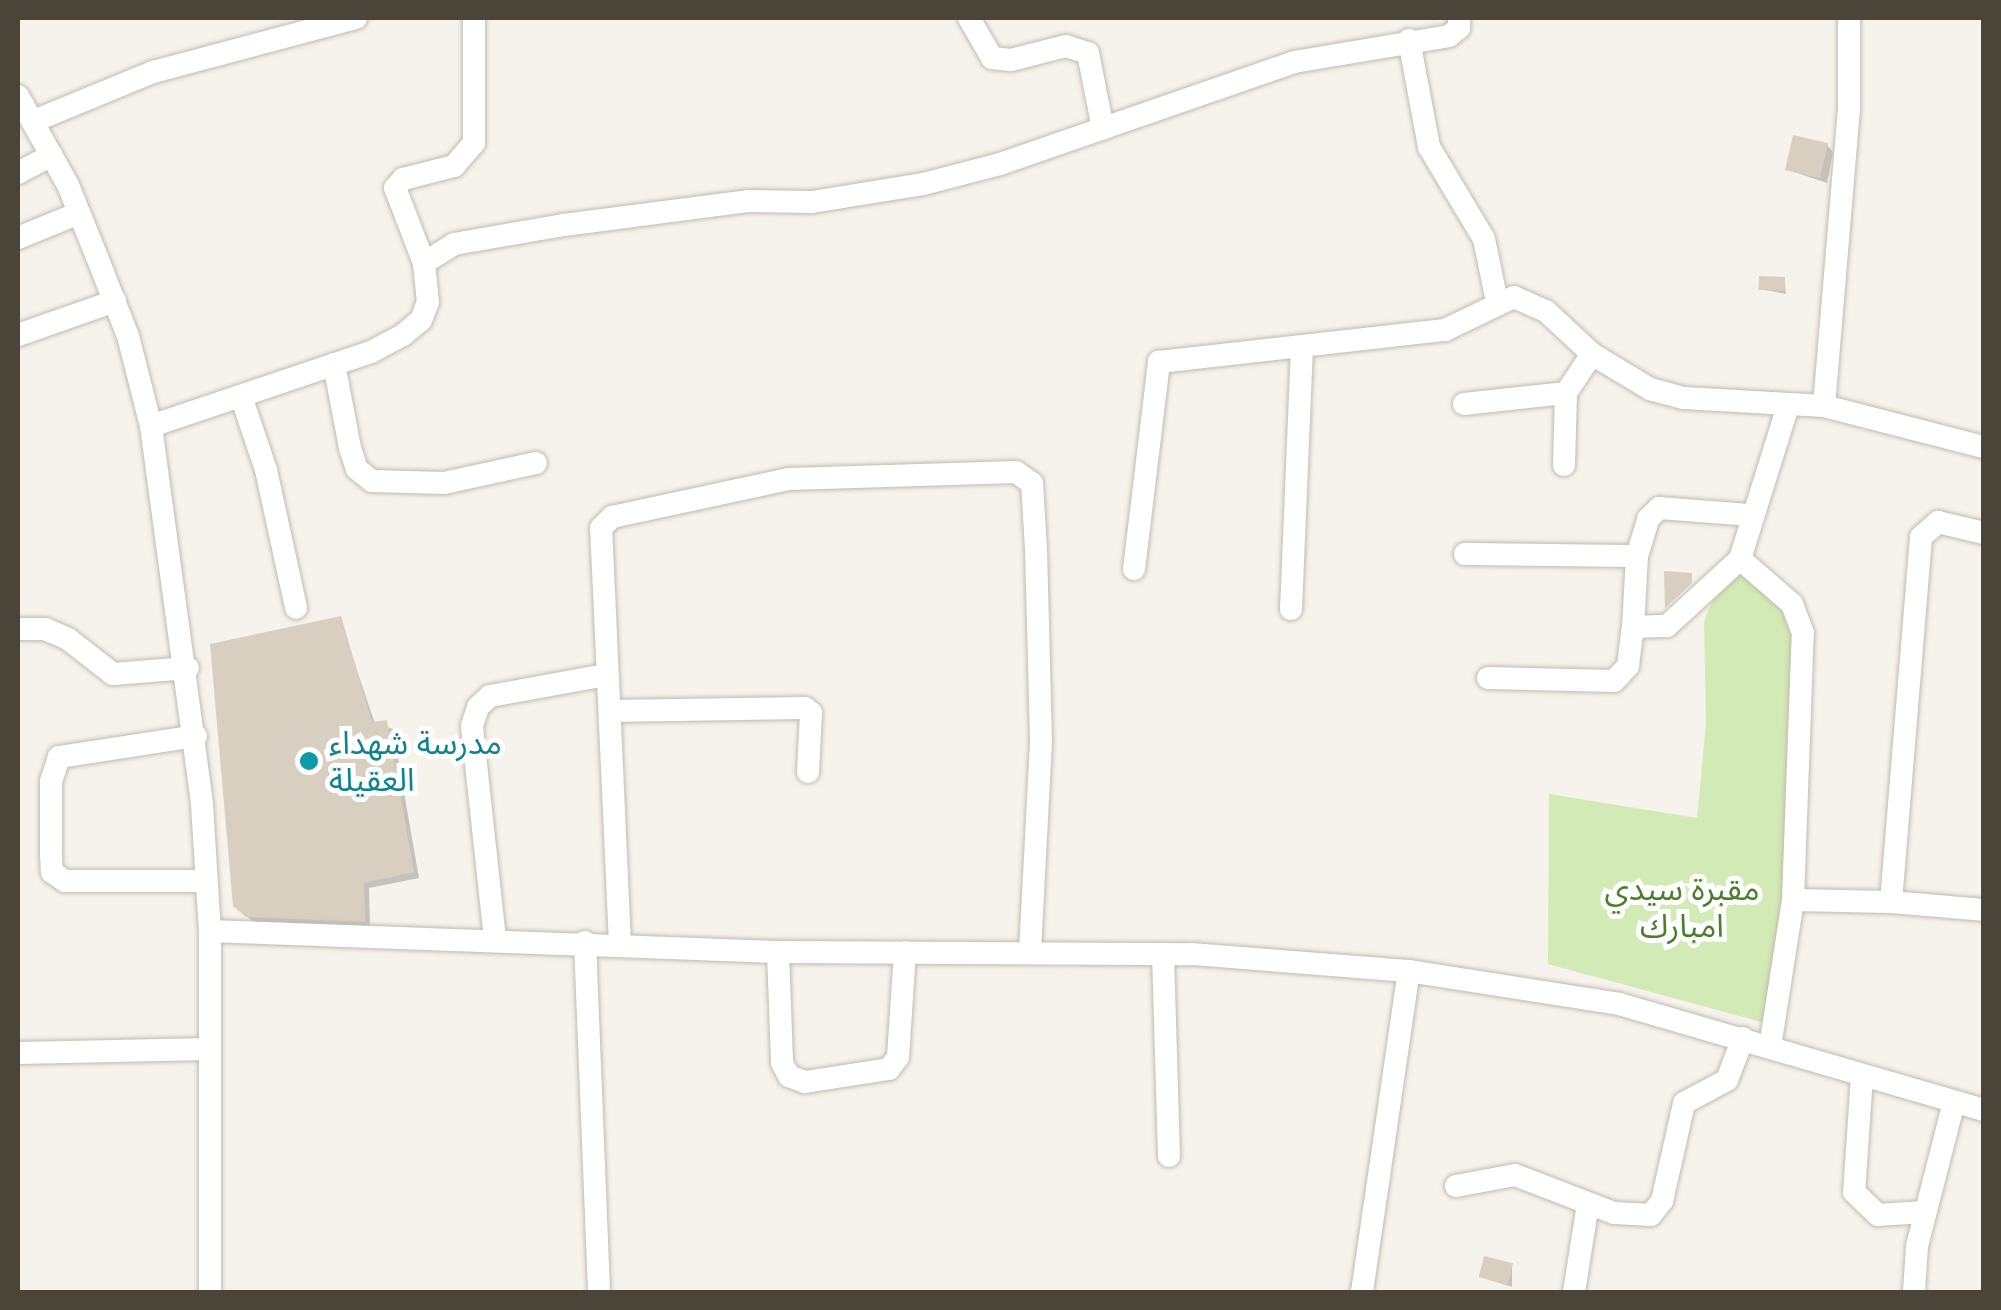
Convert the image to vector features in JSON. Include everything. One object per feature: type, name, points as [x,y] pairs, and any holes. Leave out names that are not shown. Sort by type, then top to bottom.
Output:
[{"type":"street","points":[[34,121],[224,50],[356,18]]},
{"type":"street","points":[[152,426],[371,352],[421,320],[428,302],[424,263],[396,188],[412,176],[454,166],[474,143],[474,18]]},
{"type":"street","points":[[969,18],[992,58],[1011,60],[1066,46],[1088,53],[1103,129]]},
{"type":"street","points":[[424,263],[454,244],[564,225],[750,201],[812,202],[923,184],[1103,129],[1232,80],[1409,40],[1455,34],[1460,18]]},
{"type":"street","points":[[1824,406],[1850,110],[1849,18]]},
{"type":"street","points":[[1409,40],[1429,147],[1484,240],[1497,302]]},
{"type":"street","points":[[18,96],[80,213],[115,301],[152,426],[196,736],[210,931],[210,1292]]},
{"type":"street","points":[[18,173],[52,155]]},
{"type":"street","points":[[18,238],[80,213]]},
{"type":"street","points":[[1134,568],[1159,362],[1446,330],[1514,297],[1535,304],[1592,354],[1666,394],[1824,406],[1984,448]]},
{"type":"street","points":[[18,335],[115,301]]},
{"type":"street","points":[[1292,609],[1302,349]]},
{"type":"street","points":[[1564,465],[1566,393],[1592,354]]},
{"type":"street","points":[[334,364],[350,448],[357,469],[372,481],[444,484],[536,463]]},
{"type":"street","points":[[1464,404],[1566,393]]},
{"type":"street","points":[[241,396],[266,470],[296,608]]},
{"type":"street","points":[[1632,627],[1668,626],[1740,560],[1750,515],[1788,406]]},
{"type":"street","points":[[620,944],[610,711],[597,543],[612,517],[790,479],[1026,476],[1034,498],[1042,742],[1030,952]]},
{"type":"street","points":[[1488,678],[1614,681],[1628,666],[1637,556],[1648,519],[1658,508],[1750,515]]},
{"type":"street","points":[[1892,902],[1921,537],[1938,522],[1984,533]]},
{"type":"street","points":[[1464,554],[1637,556]]},
{"type":"street","points":[[1740,560],[1792,604],[1804,633],[1793,900],[1770,1047]]},
{"type":"street","points":[[18,628],[46,629],[68,639],[112,674],[188,668]]},
{"type":"street","points":[[495,939],[472,726],[478,707],[490,696],[605,675]]},
{"type":"street","points":[[610,711],[805,708],[811,713],[808,772]]},
{"type":"street","points":[[196,736],[60,757],[51,782],[51,855],[52,872],[65,881],[204,881]]},
{"type":"street","points":[[1793,900],[1892,902],[1984,910]]},
{"type":"street","points":[[210,931],[778,952],[1163,954],[1409,971],[1619,1004],[1984,1110]]},
{"type":"street","points":[[585,942],[599,1292]]},
{"type":"street","points":[[778,952],[782,1063],[789,1076],[804,1082],[889,1069],[898,1057],[905,952]]},
{"type":"street","points":[[1163,954],[1169,1156]]},
{"type":"street","points":[[1362,1292],[1409,971]]},
{"type":"street","points":[[1456,1186],[1515,1175],[1588,1204],[1638,1218],[1651,1214],[1662,1201],[1684,1103],[1727,1080],[1743,1038]]},
{"type":"street","points":[[18,1053],[210,1049]]},
{"type":"street","points":[[1862,1076],[1854,1192],[1878,1215],[1926,1212]]},
{"type":"street","points":[[1914,1292],[1926,1212],[1954,1102]]},
{"type":"street","points":[[1574,1292],[1588,1204]]},
{"type":"green space","name":"مقبرة سيدي امبارك","points":[[1750,565],[1799,618],[1791,831],[1765,1023],[1548,964],[1549,794],[1697,818],[1706,723],[1704,622],[1718,586]]},
{"type":"building","points":[[1793,135],[1828,143],[1820,178],[1785,170]]},
{"type":"building","points":[[1759,276],[1785,277],[1784,291],[1759,290]]},
{"type":"building","points":[[1664,571],[1692,573],[1692,583],[1665,608]]},
{"type":"building","name":"مدرسة شهداء العقيلة","points":[[341,616],[372,722],[387,720],[414,872],[364,883],[365,922],[246,917],[233,906],[210,644]]},
{"type":"building","points":[[1484,1256],[1513,1263],[1508,1285],[1479,1277]]},
{"type":"place","name":"مدرسة شهداء العقيلة","points":[[309,761]]}]
